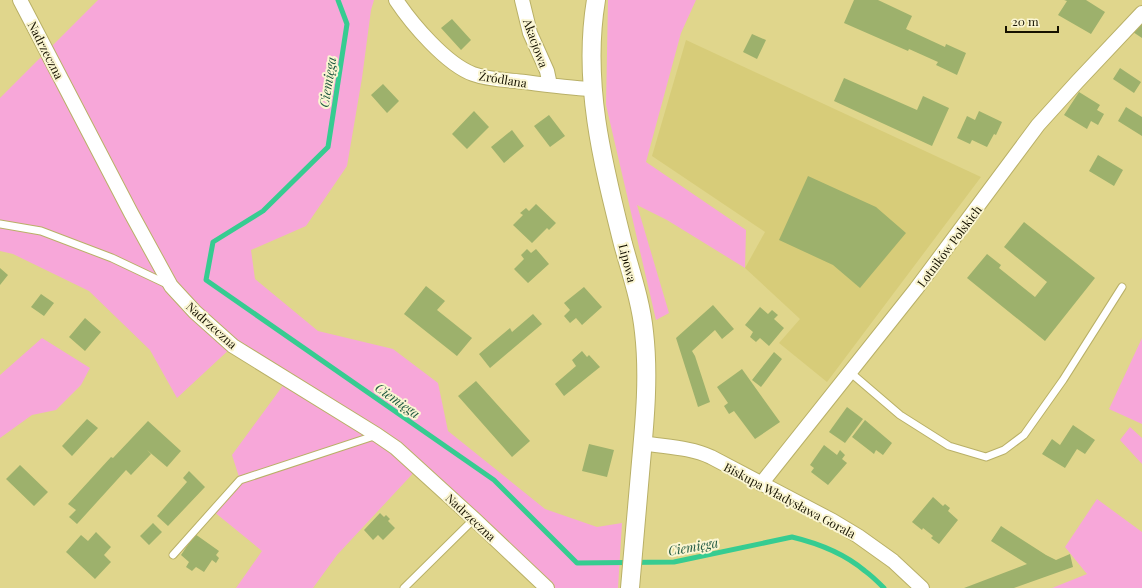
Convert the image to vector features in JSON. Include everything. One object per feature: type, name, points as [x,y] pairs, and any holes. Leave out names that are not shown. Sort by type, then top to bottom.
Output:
[{"type":"street","name":"Nadrzeczna","points":[[20,0],[130,213],[171,286],[195,312],[233,346],[378,435],[396,448],[547,588]]},
{"type":"street","name":"Źródlana","points":[[396,0],[442,54],[455,64],[473,74],[496,79],[592,89]]},
{"type":"street","name":"Akacjowa","points":[[522,0],[530,33],[550,85]]},
{"type":"street","name":"Lipowa","points":[[596,0],[591,44],[592,89],[602,153],[614,207],[641,311],[646,365],[642,443],[630,588]]},
{"type":"street","name":"Lotników Polskich","points":[[761,484],[851,373],[916,289],[1038,126],[1076,82],[1142,13]]},
{"type":"street","name":"Biskupa Władysława Gorala","points":[[642,443],[688,450],[703,454],[761,484],[858,536],[892,561],[922,588]]},
{"type":"lane","points":[[0,224],[41,231],[112,258],[171,286]]},
{"type":"lane","points":[[851,373],[900,415],[949,446],[986,457],[1004,450],[1024,435],[1063,380],[1122,287]]},
{"type":"lane","points":[[173,555],[240,480],[378,435]]},
{"type":"lane","points":[[404,588],[474,519]]},
{"type":"shaded area","points":[[98,0],[374,0],[371,10],[362,78],[347,166],[306,226],[251,250],[255,279],[318,331],[393,349],[438,383],[448,431],[545,509],[597,527],[622,523],[618,588],[555,588],[418,468],[337,555],[313,588],[236,588],[262,551],[213,511],[240,480],[232,455],[287,380],[233,346],[177,398],[150,350],[89,291],[13,254],[0,251],[0,98]]},
{"type":"shaded area","points":[[608,0],[696,0],[681,33],[646,162],[746,230],[745,268],[667,220],[637,205],[669,313],[656,320],[606,105]]},
{"type":"shaded area","points":[[686,40],[981,177],[827,382],[779,343],[800,319],[745,268],[765,232],[652,156]]},
{"type":"shaded area","points":[[42,338],[90,368],[81,385],[56,410],[32,415],[0,438],[0,375]]},
{"type":"shaded area","points":[[1142,338],[1142,424],[1109,409]]},
{"type":"shaded area","points":[[1130,427],[1142,438],[1142,464],[1120,440]]},
{"type":"shaded area","points":[[1097,499],[1142,532],[1142,588],[1052,588],[1087,574],[1065,547]]},
{"type":"building","points":[[854,0],[878,0],[912,16],[906,29],[945,47],[946,44],[966,53],[957,75],[936,65],[938,62],[909,49],[908,51],[844,23]]},
{"type":"building","points":[[1064,0],[1086,0],[1105,12],[1091,34],[1058,15],[1067,1]]},
{"type":"building","points":[[452,19],[471,40],[461,50],[441,28]]},
{"type":"building","points":[[1142,19],[1142,38],[1133,32]]},
{"type":"building","points":[[752,34],[766,40],[757,59],[743,52]]},
{"type":"building","points":[[1120,68],[1141,82],[1134,93],[1113,79]]},
{"type":"building","points":[[844,78],[917,110],[923,96],[949,108],[932,146],[834,101]]},
{"type":"building","points":[[383,84],[399,101],[387,113],[371,95]]},
{"type":"building","points":[[1079,92],[1100,105],[1097,110],[1104,114],[1098,125],[1091,121],[1087,129],[1064,115]]},
{"type":"building","points":[[1126,107],[1142,117],[1142,136],[1118,121]]},
{"type":"building","points":[[474,111],[489,127],[467,149],[452,134]]},
{"type":"building","points":[[979,111],[1002,122],[996,135],[994,134],[987,147],[972,140],[970,144],[957,138],[967,116],[975,120]]},
{"type":"building","points":[[549,115],[565,136],[550,147],[534,126]]},
{"type":"building","points":[[512,130],[524,146],[504,163],[491,147]]},
{"type":"building","points":[[1098,155],[1123,170],[1114,186],[1089,171]]},
{"type":"building","points":[[808,176],[876,207],[906,233],[860,288],[833,265],[779,240]]},
{"type":"building","points":[[536,204],[556,223],[549,230],[547,228],[532,243],[513,225],[523,215],[520,213],[526,208],[529,211]]},
{"type":"building","points":[[1024,222],[1095,278],[1045,341],[967,278],[987,254],[1001,265],[999,268],[1035,297],[1047,282],[1004,247]]},
{"type":"building","points":[[527,249],[531,253],[536,249],[549,264],[528,283],[514,269],[524,259],[521,255]]},
{"type":"building","points":[[0,268],[8,275],[0,285]]},
{"type":"building","points":[[426,286],[445,301],[437,310],[472,338],[457,356],[404,314]]},
{"type":"building","points":[[584,287],[602,307],[582,325],[576,318],[570,323],[564,316],[570,310],[564,303]]},
{"type":"building","points":[[41,294],[54,303],[44,316],[31,307]]},
{"type":"building","points":[[713,305],[734,329],[722,339],[715,330],[692,351],[710,402],[698,407],[676,338]]},
{"type":"building","points":[[760,307],[768,314],[772,310],[778,315],[774,319],[784,328],[769,346],[760,338],[756,342],[750,337],[753,332],[745,325]]},
{"type":"building","points":[[533,314],[542,324],[490,368],[479,354],[510,328],[512,332]]},
{"type":"building","points":[[85,318],[101,332],[85,351],[69,337]]},
{"type":"building","points":[[582,351],[587,357],[589,355],[600,367],[564,396],[555,384],[576,366],[572,360]]},
{"type":"building","points":[[774,352],[782,359],[761,387],[752,380]]},
{"type":"building","points":[[742,369],[780,422],[755,439],[734,411],[729,414],[724,406],[728,403],[717,387]]},
{"type":"building","points":[[476,381],[530,441],[512,457],[458,396]]},
{"type":"building","points":[[847,407],[863,419],[845,443],[829,432]]},
{"type":"building","points":[[87,419],[98,428],[72,456],[62,446]]},
{"type":"building","points":[[865,420],[892,443],[883,455],[876,450],[874,454],[852,437]]},
{"type":"building","points":[[148,421],[181,451],[167,467],[147,450],[151,454],[131,475],[126,470],[77,524],[69,517],[76,510],[68,504],[111,457],[113,458]]},
{"type":"building","points":[[1073,425],[1095,440],[1085,454],[1077,449],[1065,468],[1042,454],[1052,439],[1060,445]]},
{"type":"building","points":[[589,444],[614,450],[607,477],[582,471]]},
{"type":"building","points":[[824,445],[837,455],[840,450],[845,455],[842,459],[847,463],[828,485],[811,472],[814,468],[810,465]]},
{"type":"building","points":[[20,465],[48,492],[34,506],[6,479]]},
{"type":"building","points":[[189,471],[205,487],[168,526],[157,516],[187,482],[183,478]]},
{"type":"building","points":[[933,497],[943,506],[945,504],[950,508],[948,511],[958,520],[939,544],[931,538],[933,536],[912,522]]},
{"type":"building","points":[[380,513],[384,517],[386,515],[390,519],[388,521],[395,528],[383,540],[378,535],[373,540],[364,530]]},
{"type":"building","points":[[153,523],[162,532],[149,545],[140,536]]},
{"type":"building","points":[[1001,526],[1056,560],[1070,554],[1073,567],[1014,588],[964,588],[1027,564],[991,541]]},
{"type":"building","points":[[96,532],[111,547],[104,555],[111,562],[95,579],[66,552],[81,535],[88,541]]},
{"type":"building","points":[[195,534],[219,551],[216,555],[219,558],[216,563],[212,560],[204,572],[196,567],[192,571],[186,567],[189,562],[181,555]]},
{"type":"waterway","name":"Ciemięga","points":[[338,0],[347,24],[328,147],[263,211],[213,242],[206,280],[494,480],[577,563],[674,562],[792,537],[811,542],[840,554],[873,577],[884,588]]}]
